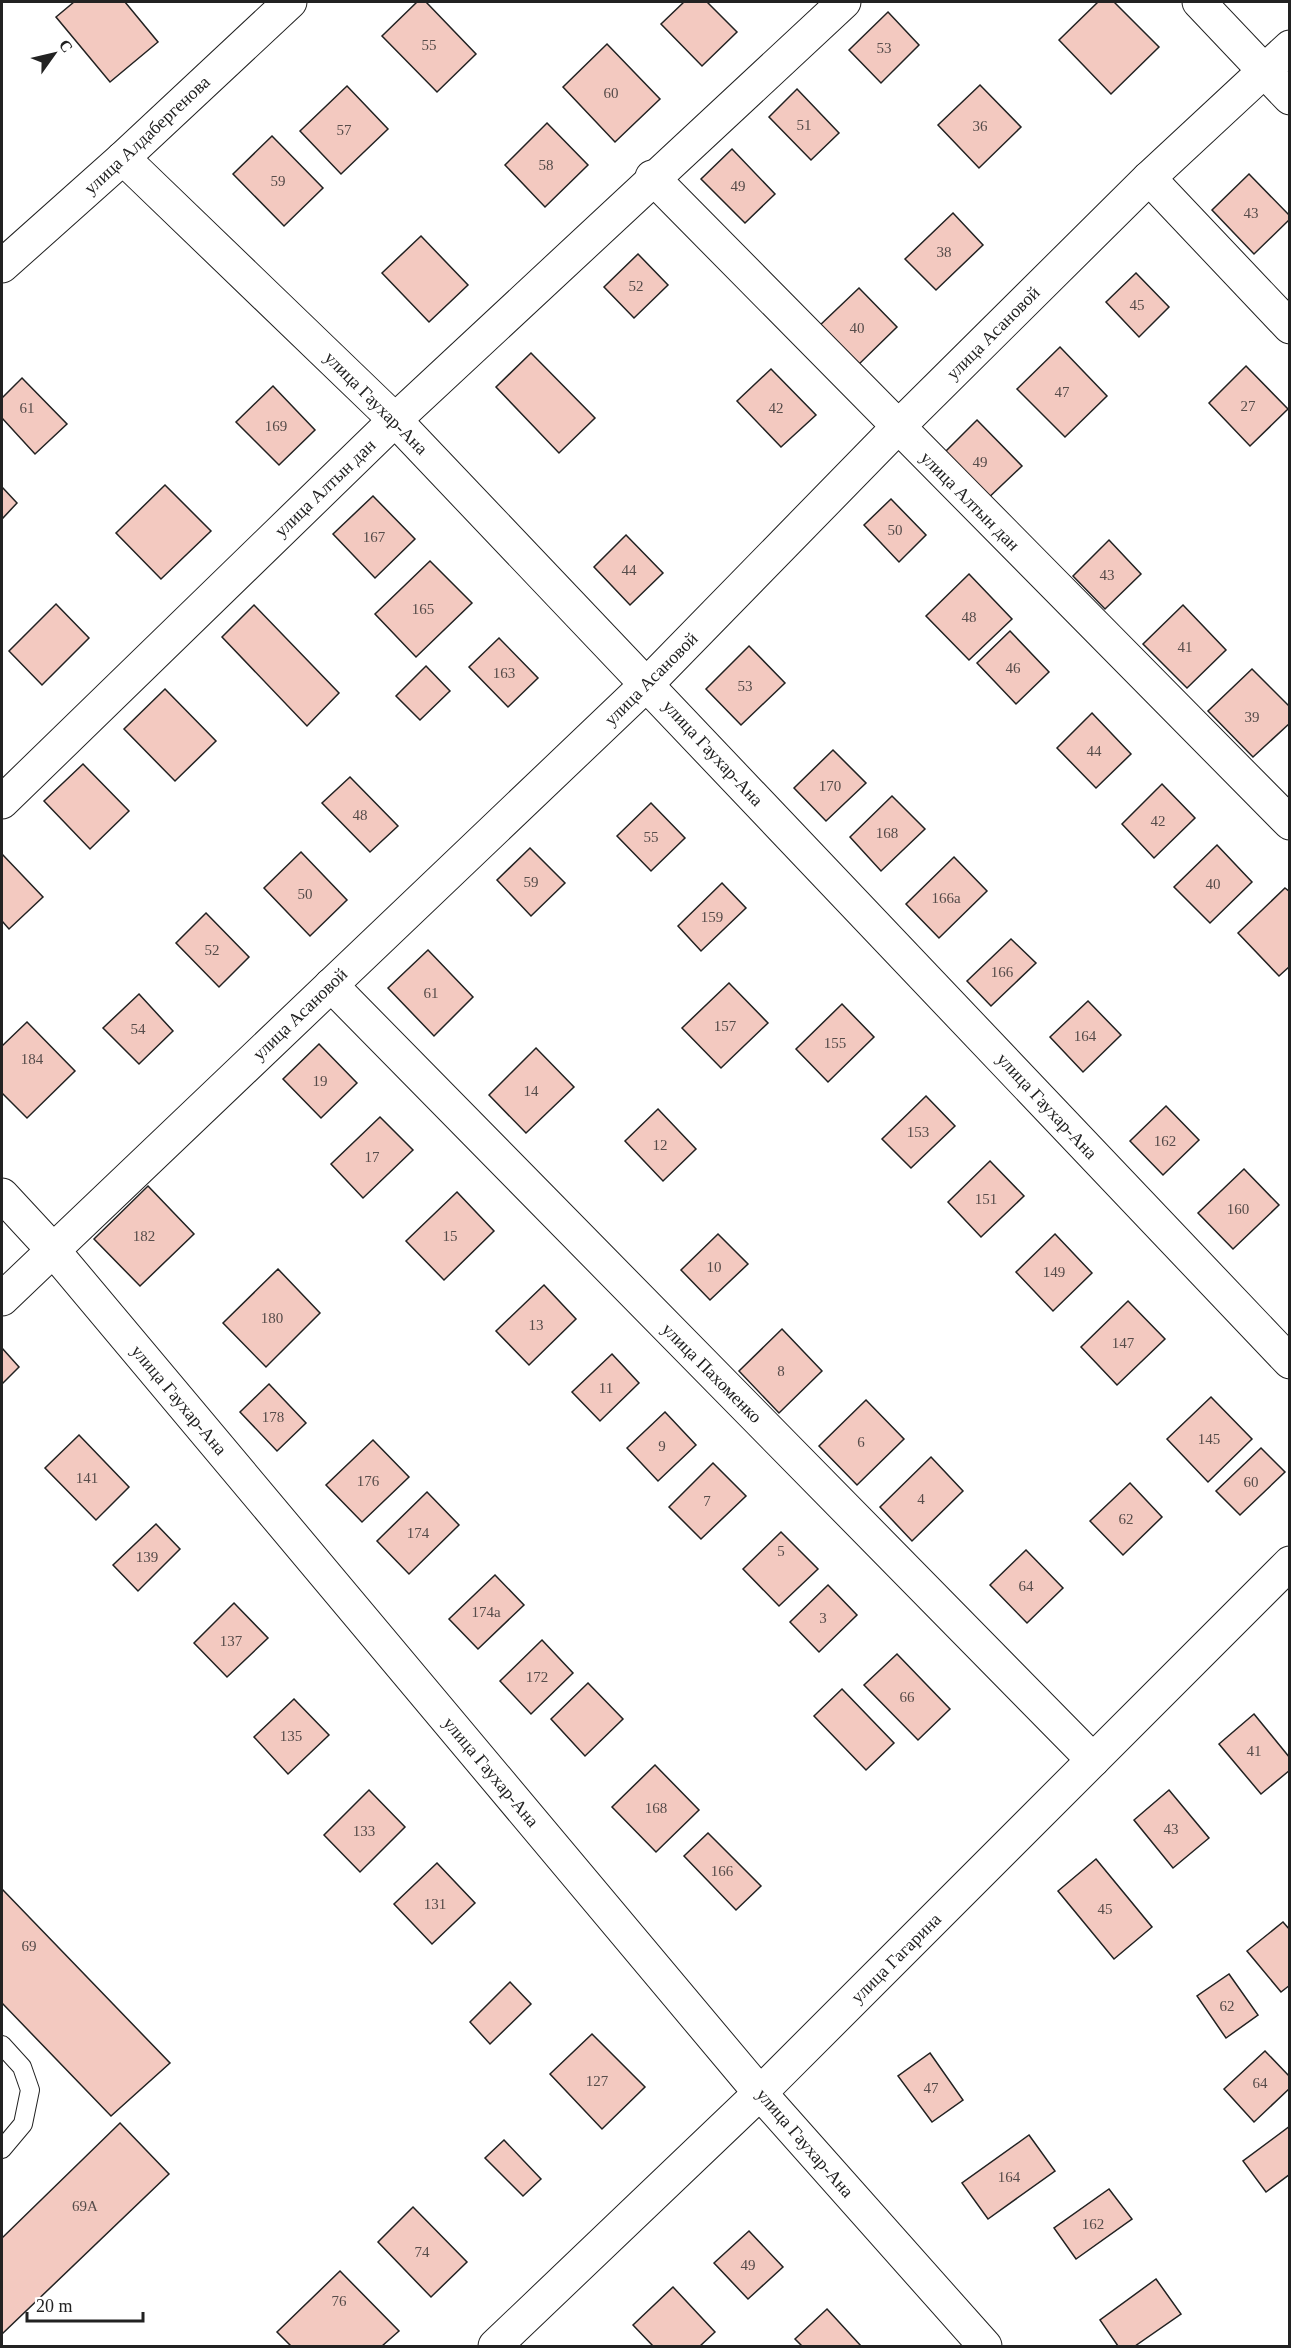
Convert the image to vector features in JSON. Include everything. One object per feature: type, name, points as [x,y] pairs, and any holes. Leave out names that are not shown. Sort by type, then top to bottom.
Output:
[{"type":"street","name":"улица Алдабергенова","points":[[2,266],[123,158],[290,2]]},
{"type":"street","name":"улица Алтын дан","points":[[2,801],[395,420],[652,177],[844,2]]},
{"type":"street","points":[[1199,2],[1290,98]]},
{"type":"street","name":"улица Асановой","points":[[2,1299],[647,684],[898,427],[1149,178],[1290,47]]},
{"type":"street","name":"улица Гаухар-Ана","points":[[123,158],[395,420],[1290,1362]]},
{"type":"street","name":"улица Алтын дан","points":[[652,177],[1290,823]]},
{"type":"street","points":[[1149,178],[1290,327]]},
{"type":"street","name":"улица Пахоменко","points":[[331,985],[1093,1760]]},
{"type":"street","name":"улица Гаухар-Ана","points":[[2,1195],[53,1250],[760,2093],[985,2346]]},
{"type":"street","name":"улица Гагарина","points":[[495,2346],[760,2093],[1290,1563]]},
{"type":"lane","points":[[2,2045],[22,2067],[30,2090],[23,2124],[2,2149]]},
{"type":"building","points":[[74,2],[125,2],[158,42],[110,82],[56,17]]},
{"type":"building","points":[[417,2],[426,2],[476,54],[437,92],[382,36]]},
{"type":"building","points":[[684,2],[707,2],[737,32],[702,66],[661,24]]},
{"type":"building","points":[[1098,2],[1114,2],[1159,47],[1111,94],[1059,40]]},
{"type":"building","points":[[888,12],[919,45],[881,83],[849,50]]},
{"type":"building","points":[[607,44],[660,99],[615,142],[563,87]]},
{"type":"building","points":[[980,85],[1021,127],[979,168],[938,125]]},
{"type":"building","points":[[347,86],[388,129],[341,174],[300,131]]},
{"type":"building","points":[[797,89],[839,133],[811,160],[769,117]]},
{"type":"building","points":[[547,123],[588,165],[545,207],[505,165]]},
{"type":"building","points":[[272,136],[323,188],[284,226],[233,174]]},
{"type":"building","points":[[732,149],[775,194],[745,223],[701,179]]},
{"type":"building","points":[[1249,174],[1290,216],[1290,219],[1254,254],[1212,210]]},
{"type":"building","points":[[953,213],[983,245],[936,290],[905,259]]},
{"type":"building","points":[[421,236],[468,285],[429,322],[382,273]]},
{"type":"building","points":[[638,254],[668,285],[634,318],[604,287]]},
{"type":"building","points":[[1136,273],[1169,307],[1139,337],[1106,302]]},
{"type":"building","points":[[859,288],[897,327],[855,368],[817,328]]},
{"type":"building","points":[[1060,347],[1107,396],[1065,437],[1017,389]]},
{"type":"building","points":[[531,353],[595,418],[559,453],[496,387]]},
{"type":"building","points":[[1246,366],[1288,409],[1250,446],[1209,403]]},
{"type":"building","points":[[771,369],[816,415],[781,447],[737,401]]},
{"type":"building","points":[[22,378],[67,424],[35,454],[2,418],[2,398]]},
{"type":"building","points":[[273,386],[315,430],[279,465],[236,422]]},
{"type":"building","points":[[977,420],[1022,466],[983,503],[939,458]]},
{"type":"building","points":[[165,485],[211,531],[161,579],[116,533]]},
{"type":"building","points":[[2,487],[17,503],[2,519]]},
{"type":"building","points":[[373,496],[415,539],[375,578],[333,534]]},
{"type":"building","points":[[891,499],[926,535],[899,562],[864,525]]},
{"type":"building","points":[[626,535],[663,573],[630,605],[594,567]]},
{"type":"building","points":[[1109,540],[1141,574],[1105,609],[1073,576]]},
{"type":"building","points":[[430,561],[472,603],[416,657],[375,614]]},
{"type":"building","points":[[969,574],[1012,619],[969,660],[926,616]]},
{"type":"building","points":[[56,604],[89,638],[42,685],[9,651]]},
{"type":"building","points":[[254,605],[339,693],[307,726],[222,637]]},
{"type":"building","points":[[1183,605],[1226,650],[1187,688],[1143,644]]},
{"type":"building","points":[[1010,631],[1049,672],[1016,704],[977,663]]},
{"type":"building","points":[[499,638],[538,678],[508,707],[469,667]]},
{"type":"building","points":[[749,646],[785,683],[741,725],[706,689]]},
{"type":"building","points":[[426,666],[450,691],[420,720],[396,696]]},
{"type":"building","points":[[1252,669],[1290,707],[1290,723],[1253,757],[1208,711]]},
{"type":"building","points":[[165,689],[216,741],[175,781],[124,729]]},
{"type":"building","points":[[1092,713],[1131,754],[1096,788],[1057,748]]},
{"type":"building","points":[[833,750],[866,783],[826,821],[794,788]]},
{"type":"building","points":[[83,764],[129,811],[90,849],[44,801]]},
{"type":"building","points":[[350,777],[398,826],[370,852],[322,803]]},
{"type":"building","points":[[1162,784],[1195,818],[1154,858],[1122,824]]},
{"type":"building","points":[[892,796],[925,829],[881,871],[850,837]]},
{"type":"building","points":[[651,803],[685,838],[651,871],[617,836]]},
{"type":"building","points":[[1217,845],[1252,882],[1210,923],[1174,887]]},
{"type":"building","points":[[530,848],[565,883],[531,916],[497,880]]},
{"type":"building","points":[[301,852],[347,900],[310,936],[264,888]]},
{"type":"building","points":[[2,854],[43,897],[9,929],[2,921]]},
{"type":"building","points":[[954,857],[987,891],[939,938],[906,904]]},
{"type":"building","points":[[722,883],[746,908],[701,951],[678,926]]},
{"type":"building","points":[[1285,888],[1290,892],[1290,966],[1279,976],[1238,933]]},
{"type":"building","points":[[206,913],[249,957],[219,987],[176,943]]},
{"type":"building","points":[[1011,939],[1036,963],[991,1006],[967,981]]},
{"type":"building","points":[[428,950],[473,997],[434,1036],[388,988]]},
{"type":"building","points":[[729,983],[768,1023],[721,1068],[682,1028]]},
{"type":"building","points":[[139,994],[173,1031],[139,1064],[103,1028]]},
{"type":"building","points":[[1088,1001],[1121,1035],[1083,1072],[1050,1037]]},
{"type":"building","points":[[842,1004],[874,1037],[828,1082],[796,1049]]},
{"type":"building","points":[[27,1022],[75,1071],[27,1118],[2,1093],[2,1046]]},
{"type":"building","points":[[319,1044],[357,1083],[321,1118],[283,1079]]},
{"type":"building","points":[[536,1048],[574,1087],[526,1133],[489,1095]]},
{"type":"building","points":[[926,1096],[955,1126],[911,1168],[882,1139]]},
{"type":"building","points":[[1166,1106],[1199,1140],[1163,1175],[1130,1141]]},
{"type":"building","points":[[658,1109],[696,1149],[663,1181],[625,1141]]},
{"type":"building","points":[[380,1117],[413,1150],[363,1198],[331,1164]]},
{"type":"building","points":[[990,1161],[1024,1196],[981,1237],[948,1202]]},
{"type":"building","points":[[1244,1169],[1279,1205],[1233,1249],[1198,1213]]},
{"type":"building","points":[[148,1186],[194,1234],[140,1286],[94,1239]]},
{"type":"building","points":[[457,1192],[494,1231],[444,1280],[406,1241]]},
{"type":"building","points":[[718,1234],[748,1264],[710,1300],[681,1270]]},
{"type":"building","points":[[1055,1234],[1092,1273],[1053,1311],[1016,1272]]},
{"type":"building","points":[[278,1269],[320,1313],[266,1367],[223,1323]]},
{"type":"building","points":[[544,1285],[576,1319],[529,1365],[496,1331]]},
{"type":"building","points":[[1128,1301],[1165,1339],[1117,1385],[1081,1347]]},
{"type":"building","points":[[782,1329],[822,1371],[779,1413],[739,1371]]},
{"type":"building","points":[[2,1348],[19,1367],[2,1384]]},
{"type":"building","points":[[612,1354],[639,1383],[600,1421],[572,1392]]},
{"type":"building","points":[[269,1384],[306,1423],[277,1451],[240,1412]]},
{"type":"building","points":[[1211,1397],[1252,1439],[1208,1482],[1167,1439]]},
{"type":"building","points":[[866,1400],[904,1439],[857,1485],[819,1446]]},
{"type":"building","points":[[665,1412],[696,1445],[658,1481],[627,1448]]},
{"type":"building","points":[[79,1435],[129,1487],[96,1520],[45,1468]]},
{"type":"building","points":[[373,1440],[409,1477],[362,1522],[326,1485]]},
{"type":"building","points":[[1261,1448],[1285,1472],[1240,1515],[1216,1491]]},
{"type":"building","points":[[931,1457],[963,1491],[912,1541],[880,1507]]},
{"type":"building","points":[[713,1463],[746,1496],[701,1539],[669,1507]]},
{"type":"building","points":[[1130,1483],[1162,1517],[1123,1555],[1090,1521]]},
{"type":"building","points":[[427,1492],[459,1525],[409,1574],[377,1541]]},
{"type":"building","points":[[156,1524],[180,1549],[138,1591],[113,1565]]},
{"type":"building","points":[[781,1532],[818,1569],[779,1606],[743,1569]]},
{"type":"building","points":[[1026,1550],[1063,1588],[1027,1623],[990,1585]]},
{"type":"building","points":[[495,1575],[524,1605],[478,1649],[449,1619]]},
{"type":"building","points":[[828,1585],[857,1615],[819,1652],[790,1622]]},
{"type":"building","points":[[234,1603],[268,1638],[227,1677],[194,1643]]},
{"type":"building","points":[[542,1640],[573,1673],[531,1714],[500,1681]]},
{"type":"building","points":[[897,1654],[950,1709],[918,1740],[864,1685]]},
{"type":"building","points":[[588,1683],[623,1719],[585,1756],[551,1719]]},
{"type":"building","points":[[842,1689],[894,1743],[866,1770],[814,1716]]},
{"type":"building","points":[[294,1699],[329,1735],[288,1774],[254,1737]]},
{"type":"building","points":[[1254,1714],[1290,1758],[1290,1770],[1261,1794],[1219,1744]]},
{"type":"building","points":[[655,1765],[699,1810],[656,1852],[612,1807]]},
{"type":"building","points":[[369,1790],[405,1827],[360,1872],[324,1835]]},
{"type":"building","points":[[1169,1790],[1209,1838],[1173,1868],[1134,1820]]},
{"type":"building","points":[[708,1833],[761,1886],[736,1910],[684,1856]]},
{"type":"building","points":[[1096,1859],[1152,1927],[1114,1959],[1058,1891]]},
{"type":"building","points":[[437,1863],[475,1903],[432,1944],[394,1904]]},
{"type":"building","points":[[2,1889],[170,2063],[111,2116],[2,2003]]},
{"type":"building","points":[[1283,1922],[1290,1930],[1290,1985],[1281,1992],[1247,1951]]},
{"type":"building","points":[[1229,1974],[1258,2015],[1226,2038],[1197,1996]]},
{"type":"building","points":[[510,1982],[531,2004],[490,2044],[470,2022]]},
{"type":"building","points":[[592,2034],[645,2087],[602,2129],[550,2074]]},
{"type":"building","points":[[1265,2051],[1290,2077],[1290,2088],[1254,2122],[1224,2089]]},
{"type":"building","points":[[930,2053],[963,2100],[932,2122],[898,2076]]},
{"type":"building","points":[[120,2123],[169,2174],[2,2334],[2,2238]]},
{"type":"building","points":[[1290,2126],[1290,2174],[1266,2192],[1243,2161]]},
{"type":"building","points":[[1029,2135],[1055,2171],[988,2219],[962,2183]]},
{"type":"building","points":[[504,2140],[541,2179],[523,2196],[485,2158]]},
{"type":"building","points":[[1109,2189],[1132,2219],[1076,2259],[1054,2228]]},
{"type":"building","points":[[413,2207],[467,2262],[431,2297],[378,2242]]},
{"type":"building","points":[[749,2231],[783,2267],[748,2299],[714,2263]]},
{"type":"building","points":[[340,2271],[399,2331],[382,2346],[291,2346],[277,2332]]},
{"type":"building","points":[[1156,2279],[1181,2314],[1135,2346],[1118,2346],[1100,2320]]},
{"type":"building","points":[[673,2287],[715,2332],[700,2346],[653,2346],[633,2325]]},
{"type":"building","points":[[827,2309],[861,2346],[802,2346],[795,2339]]}]
